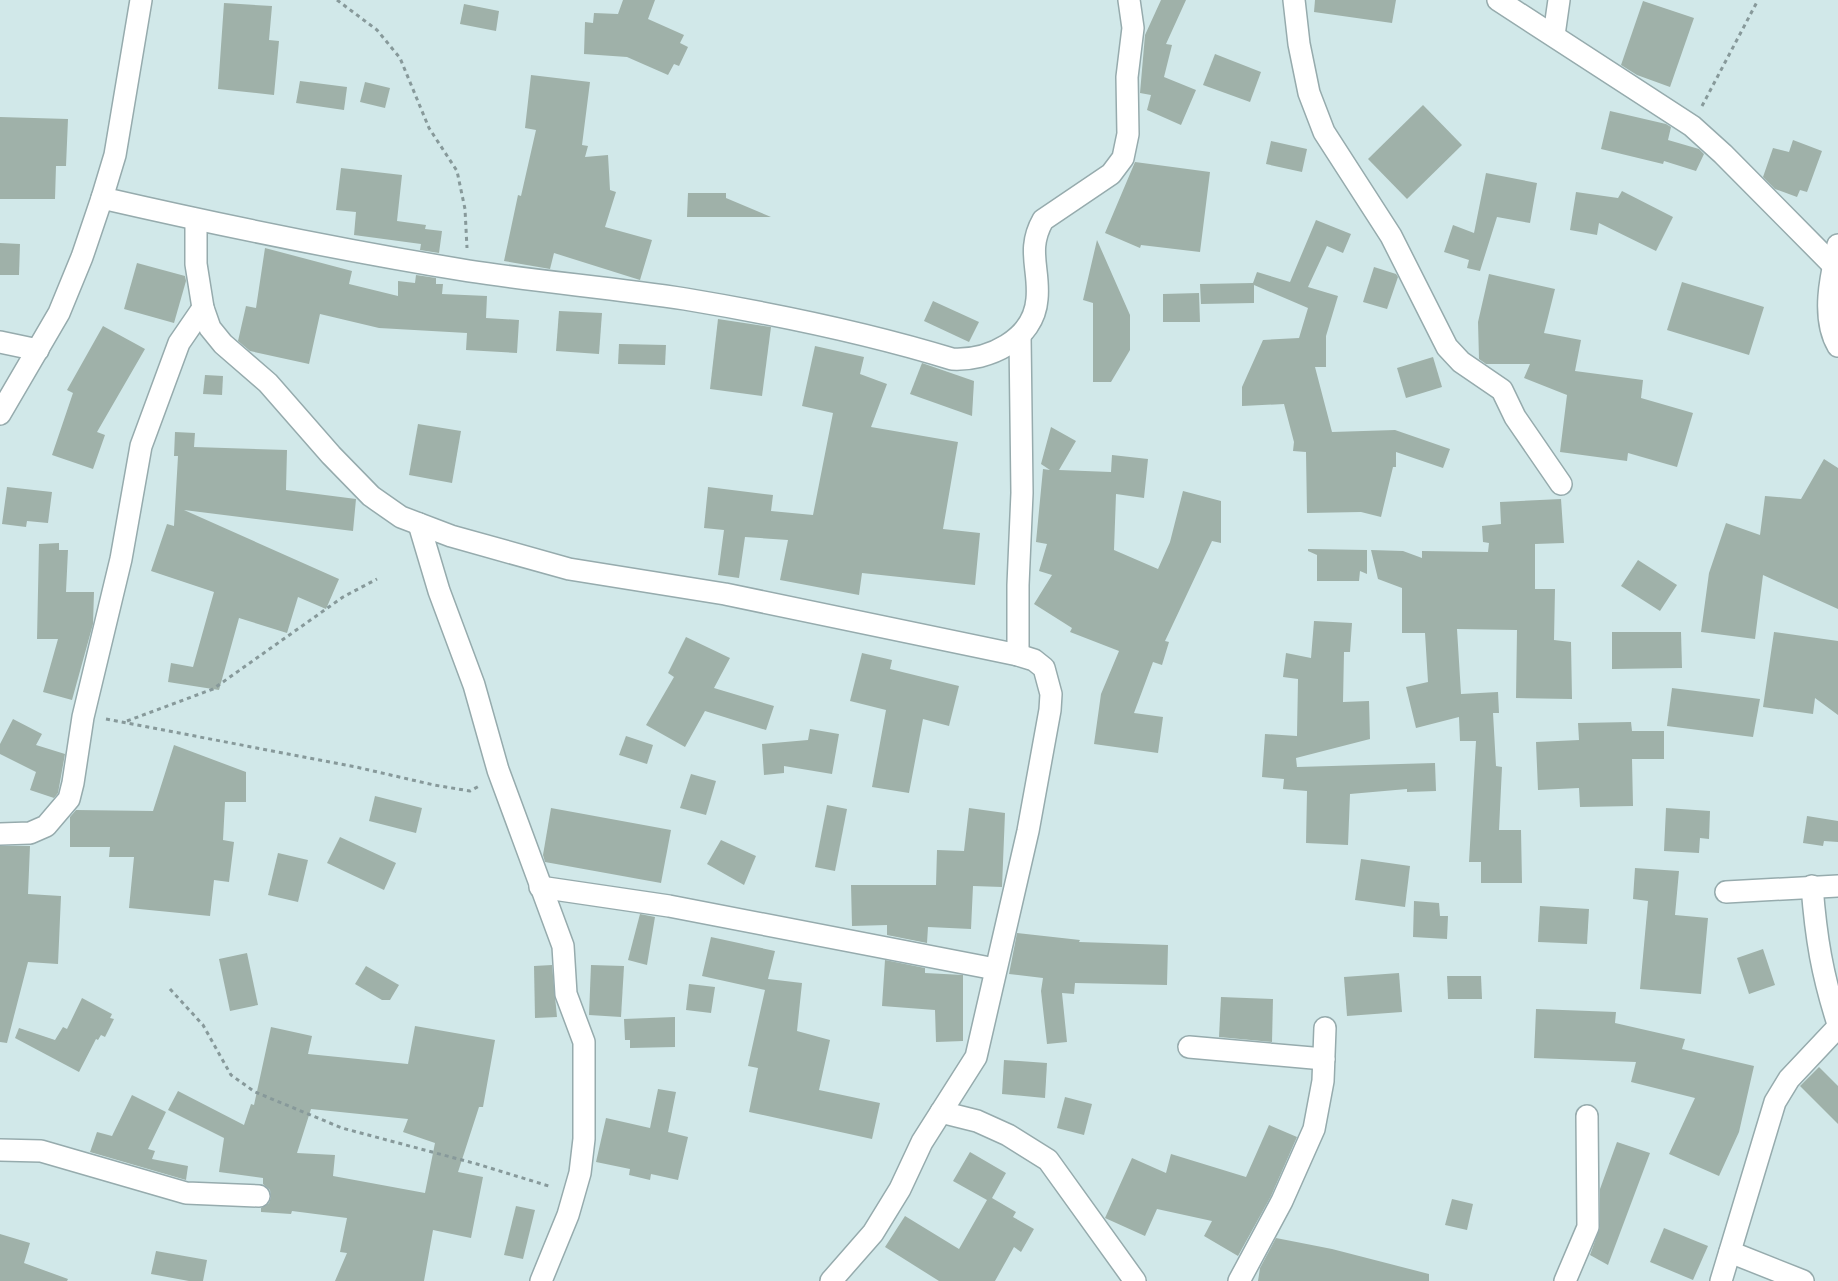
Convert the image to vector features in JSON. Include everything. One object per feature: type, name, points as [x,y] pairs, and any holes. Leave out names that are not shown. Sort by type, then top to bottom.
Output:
[{"type":"street","points":[[0,414],[58,312],[82,258],[115,155],[141,0]]},
{"type":"street","points":[[102,198],[196,220],[468,270],[682,299],[755,312],[845,330],[952,359],[966,360],[1002,349],[1020,336],[1030,320],[1037,300],[1033,250],[1037,231],[1043,220],[1111,174],[1123,158],[1128,134],[1128,77],[1133,28],[1129,0]]},
{"type":"street","points":[[1294,0],[1299,44],[1309,93],[1324,132],[1391,236],[1447,347],[1461,362],[1502,390],[1516,417],[1561,484]]},
{"type":"street","points":[[1498,0],[1692,126],[1836,255],[1829,321],[1833,337],[1838,346]]},
{"type":"street","points":[[1554,35],[1559,0]]},
{"type":"street","points":[[196,220],[196,264],[203,308],[210,328],[223,344],[268,383],[331,455],[371,496],[401,517],[451,536],[569,569],[725,594],[1018,655],[1034,660],[1044,668],[1051,694],[1050,710],[1028,831],[976,1057],[922,1142],[900,1189],[873,1233],[831,1281]]},
{"type":"street","points":[[0,834],[30,833],[46,826],[68,799],[73,783],[83,717],[121,559],[141,446],[179,343],[203,308]]},
{"type":"street","points":[[1018,655],[1018,585],[1022,493],[1020,336]]},
{"type":"street","points":[[0,342],[38,350]]},
{"type":"street","points":[[419,524],[439,591],[474,685],[498,770],[540,887],[564,946],[566,994],[584,1042],[584,1139],[580,1173],[541,1281]]},
{"type":"street","points":[[1721,1281],[1775,1102],[1789,1079],[1838,1026],[1824,981],[1816,940],[1812,886]]},
{"type":"street","points":[[1726,892],[1838,886]]},
{"type":"street","points":[[540,887],[669,906],[995,969]]},
{"type":"street","points":[[1239,1281],[1282,1201],[1314,1129],[1323,1081],[1325,1028]]},
{"type":"street","points":[[1189,1047],[1324,1059]]},
{"type":"street","points":[[941,1112],[976,1121],[1008,1135],[1048,1160],[1135,1281]]},
{"type":"street","points":[[1565,1281],[1588,1228],[1587,1116]]},
{"type":"street","points":[[0,1150],[42,1151],[186,1193],[259,1196]]},
{"type":"street","points":[[1730,1252],[1803,1281]]},
{"type":"path","points":[[337,0],[377,30],[400,58],[429,128],[458,171],[465,210],[468,270]]},
{"type":"path","points":[[1692,126],[1758,0]]},
{"type":"path","points":[[127,722],[213,689],[343,597],[377,579]]},
{"type":"path","points":[[83,717],[127,722],[466,790],[475,790],[498,770]]},
{"type":"path","points":[[170,988],[204,1025],[231,1075],[255,1092],[342,1128],[477,1164],[574,1193]]},
{"type":"building","points":[[623,0],[655,0],[648,19],[684,35],[680,43],[688,47],[679,66],[674,64],[668,75],[627,57],[584,54],[585,22],[593,23],[594,13],[618,14]]},
{"type":"building","points":[[1161,0],[1186,0],[1166,44],[1172,45],[1164,77],[1196,90],[1181,125],[1147,110],[1151,95],[1140,93],[1145,35]]},
{"type":"building","points":[[1315,0],[1396,0],[1392,23],[1314,12]]},
{"type":"building","points":[[1643,1],[1694,18],[1670,87],[1637,75],[1621,65]]},
{"type":"building","points":[[224,3],[272,6],[269,40],[279,41],[274,95],[218,89]]},
{"type":"building","points":[[464,4],[499,11],[496,31],[460,24]]},
{"type":"building","points":[[1215,54],[1261,72],[1250,102],[1203,85]]},
{"type":"building","points":[[531,75],[590,82],[582,145],[588,146],[585,157],[608,155],[610,190],[616,192],[605,227],[652,240],[640,280],[554,253],[550,269],[504,261],[518,195],[521,196],[536,130],[525,128]]},
{"type":"building","points":[[300,81],[347,87],[344,110],[296,103]]},
{"type":"building","points":[[365,82],[390,88],[385,108],[360,102]]},
{"type":"building","points":[[1423,105],[1462,145],[1407,199],[1368,159]]},
{"type":"building","points":[[1610,111],[1666,124],[1671,127],[1668,140],[1699,149],[1704,154],[1696,171],[1664,161],[1663,164],[1601,149]]},
{"type":"building","points":[[0,117],[68,119],[66,166],[56,166],[55,199],[0,199]]},
{"type":"building","points":[[1793,140],[1822,151],[1807,192],[1800,190],[1797,197],[1775,189],[1763,177],[1773,148],[1789,152]]},
{"type":"building","points":[[1271,141],[1307,149],[1302,172],[1266,164]]},
{"type":"building","points":[[1135,162],[1210,172],[1200,252],[1141,245],[1140,248],[1105,233]]},
{"type":"building","points":[[341,168],[402,175],[397,221],[426,225],[425,229],[442,231],[439,253],[420,250],[421,244],[354,235],[356,212],[336,210]]},
{"type":"building","points":[[1486,173],[1537,183],[1530,223],[1497,217],[1480,271],[1467,268],[1469,260],[1444,252],[1453,225],[1474,233]]},
{"type":"building","points":[[1622,191],[1673,217],[1656,251],[1599,223],[1597,235],[1570,230],[1576,192],[1618,198]]},
{"type":"building","points":[[688,193],[726,193],[726,198],[771,217],[687,217]]},
{"type":"building","points":[[1316,220],[1351,234],[1343,253],[1327,246],[1308,287],[1338,296],[1326,336],[1326,367],[1315,367],[1332,432],[1395,430],[1450,449],[1443,468],[1396,452],[1396,467],[1393,467],[1381,517],[1361,512],[1307,513],[1306,452],[1293,451],[1294,442],[1284,404],[1242,406],[1242,387],[1263,340],[1299,338],[1308,308],[1254,285],[1254,303],[1201,304],[1200,284],[1253,283],[1257,272],[1290,282]]},
{"type":"building","points":[[1097,240],[1130,315],[1130,350],[1111,382],[1093,382],[1093,303],[1083,300]]},
{"type":"building","points":[[0,243],[20,244],[19,275],[0,275]]},
{"type":"building","points":[[265,248],[352,271],[349,284],[398,296],[398,281],[415,283],[416,275],[436,278],[436,284],[443,284],[442,294],[487,296],[486,318],[519,320],[517,353],[466,350],[467,333],[379,328],[320,314],[309,364],[250,351],[238,341],[246,306],[256,308]]},
{"type":"building","points":[[137,263],[185,276],[186,281],[174,323],[124,309]]},
{"type":"building","points":[[1374,267],[1396,274],[1398,277],[1387,309],[1363,302]]},
{"type":"building","points":[[1489,274],[1555,289],[1544,333],[1581,340],[1575,371],[1643,380],[1641,398],[1693,413],[1677,467],[1628,453],[1627,461],[1560,452],[1567,395],[1524,378],[1530,364],[1486,364],[1479,359],[1478,322]]},
{"type":"building","points":[[1682,282],[1764,307],[1749,355],[1667,330]]},
{"type":"building","points":[[1199,293],[1200,322],[1163,322],[1163,294]]},
{"type":"building","points":[[933,301],[979,322],[969,342],[924,321]]},
{"type":"building","points":[[559,311],[602,313],[599,354],[556,351]]},
{"type":"building","points":[[718,319],[771,327],[762,396],[710,389]]},
{"type":"building","points":[[103,326],[145,349],[97,432],[105,435],[93,469],[52,455],[73,393],[67,390]]},
{"type":"building","points":[[619,344],[666,345],[665,365],[618,364]]},
{"type":"building","points":[[815,346],[864,357],[860,374],[887,384],[871,427],[958,442],[943,529],[980,533],[975,585],[862,573],[859,595],[780,580],[788,540],[745,537],[739,578],[718,575],[724,530],[704,528],[708,487],[773,495],[771,511],[813,515],[833,413],[802,406]]},
{"type":"building","points":[[1433,357],[1442,387],[1406,398],[1397,368]]},
{"type":"building","points":[[922,363],[974,381],[972,416],[910,394]]},
{"type":"building","points":[[205,375],[223,376],[222,395],[203,394]]},
{"type":"building","points":[[418,424],[461,431],[452,483],[409,475]]},
{"type":"building","points":[[1051,427],[1076,441],[1059,470],[1111,472],[1112,455],[1148,459],[1144,498],[1116,494],[1114,550],[1158,569],[1170,542],[1183,491],[1221,501],[1221,543],[1212,541],[1165,641],[1169,642],[1162,665],[1153,662],[1134,713],[1163,717],[1158,753],[1094,744],[1101,694],[1119,651],[1070,632],[1072,628],[1034,604],[1052,575],[1039,571],[1047,544],[1036,542],[1043,469],[1050,470],[1041,464]]},
{"type":"building","points":[[175,432],[195,433],[194,447],[287,450],[286,490],[356,499],[353,531],[184,510],[339,579],[326,609],[298,597],[287,633],[239,618],[219,690],[168,682],[171,663],[193,667],[214,592],[151,571],[167,524],[174,526],[178,456],[174,456]]},
{"type":"building","points":[[1824,459],[1838,468],[1838,609],[1763,575],[1755,639],[1701,632],[1709,573],[1726,523],[1760,535],[1765,496],[1801,499]]},
{"type":"building","points":[[7,487],[52,492],[48,523],[27,521],[26,527],[2,524]]},
{"type":"building","points":[[1561,499],[1564,543],[1535,544],[1535,589],[1555,589],[1554,640],[1571,642],[1572,699],[1516,698],[1517,630],[1457,629],[1461,694],[1498,692],[1499,713],[1493,713],[1496,766],[1502,767],[1499,830],[1521,830],[1522,883],[1481,883],[1481,862],[1469,862],[1476,741],[1460,741],[1459,717],[1416,728],[1406,687],[1428,682],[1425,633],[1402,633],[1402,588],[1378,579],[1371,550],[1403,551],[1422,558],[1422,551],[1488,552],[1489,543],[1483,542],[1482,526],[1501,524],[1500,502]]},
{"type":"building","points":[[59,543],[59,550],[68,550],[66,592],[94,592],[93,624],[72,700],[43,692],[58,639],[37,639],[39,544]]},
{"type":"building","points":[[1308,549],[1367,550],[1367,574],[1360,571],[1359,581],[1317,581],[1317,555],[1308,551]]},
{"type":"building","points":[[1638,560],[1677,585],[1660,611],[1621,586]]},
{"type":"building","points":[[1314,621],[1352,623],[1350,652],[1344,652],[1343,702],[1369,701],[1370,739],[1296,758],[1297,767],[1435,763],[1436,791],[1407,792],[1407,789],[1350,794],[1348,845],[1306,843],[1307,791],[1283,789],[1284,779],[1262,777],[1265,734],[1297,736],[1298,679],[1283,677],[1286,653],[1311,658]]},
{"type":"building","points":[[1612,632],[1681,632],[1682,668],[1612,669]]},
{"type":"building","points":[[1774,632],[1838,641],[1838,715],[1815,698],[1813,714],[1763,707]]},
{"type":"building","points":[[686,637],[730,658],[714,688],[774,706],[766,730],[705,711],[685,747],[646,725],[674,677],[668,673]]},
{"type":"building","points":[[862,653],[892,660],[890,669],[959,686],[949,726],[923,719],[909,793],[872,787],[886,710],[850,701]]},
{"type":"building","points":[[1672,688],[1760,699],[1753,737],[1667,726]]},
{"type":"building","points":[[13,719],[42,734],[36,745],[65,754],[58,793],[54,798],[30,790],[36,772],[0,754],[0,744]]},
{"type":"building","points":[[1631,722],[1632,731],[1664,731],[1664,759],[1632,759],[1633,806],[1580,807],[1579,788],[1538,790],[1536,742],[1579,740],[1578,723]]},
{"type":"building","points":[[810,729],[839,734],[832,774],[784,766],[784,773],[764,775],[762,744],[808,740]]},
{"type":"building","points":[[626,736],[653,745],[647,764],[619,755]]},
{"type":"building","points":[[174,745],[246,772],[246,802],[225,802],[223,840],[234,842],[229,882],[214,880],[210,916],[129,908],[134,857],[109,857],[110,847],[70,847],[70,817],[76,810],[153,811]]},
{"type":"building","points":[[691,774],[716,781],[706,815],[680,808]]},
{"type":"building","points":[[375,796],[422,808],[416,833],[369,821]]},
{"type":"building","points":[[827,805],[847,809],[835,871],[815,867]]},
{"type":"building","points":[[551,808],[671,830],[661,883],[545,862],[543,855]]},
{"type":"building","points":[[969,808],[1005,813],[1002,887],[973,886],[971,929],[928,927],[927,943],[887,935],[887,925],[852,926],[851,885],[936,885],[937,850],[964,851]]},
{"type":"building","points":[[1666,808],[1710,811],[1709,839],[1700,838],[1699,853],[1664,851]]},
{"type":"building","points":[[1807,816],[1838,821],[1838,842],[1824,841],[1823,846],[1803,843]]},
{"type":"building","points":[[340,837],[396,863],[384,890],[327,863]]},
{"type":"building","points":[[721,840],[756,856],[744,885],[707,864]]},
{"type":"building","points":[[0,846],[30,846],[28,894],[61,896],[58,964],[28,962],[7,1043],[0,1042]]},
{"type":"building","points":[[278,853],[308,860],[298,902],[268,895]]},
{"type":"building","points":[[1361,859],[1410,866],[1405,907],[1355,900]]},
{"type":"building","points":[[1635,868],[1679,871],[1675,915],[1708,918],[1701,994],[1640,989],[1648,901],[1633,899]]},
{"type":"building","points":[[1414,901],[1439,903],[1440,916],[1448,916],[1447,939],[1413,937]]},
{"type":"building","points":[[1540,906],[1589,909],[1587,944],[1538,942]]},
{"type":"building","points":[[640,914],[655,917],[647,965],[628,960]]},
{"type":"building","points":[[1017,933],[1080,940],[1079,942],[1168,945],[1167,985],[1075,983],[1074,994],[1062,993],[1067,1042],[1047,1044],[1041,991],[1043,978],[1009,974]]},
{"type":"building","points":[[711,937],[775,951],[768,979],[802,983],[797,1031],[830,1040],[819,1090],[880,1103],[872,1139],[749,1112],[758,1068],[748,1066],[765,990],[702,976]]},
{"type":"building","points":[[1763,949],[1775,985],[1749,994],[1737,958]]},
{"type":"building","points":[[247,953],[258,1005],[230,1011],[219,959]]},
{"type":"building","points":[[885,960],[925,968],[925,973],[963,975],[963,1041],[936,1042],[935,1010],[882,1006]]},
{"type":"building","points":[[552,965],[557,1017],[535,1018],[534,966]]},
{"type":"building","points":[[591,965],[624,966],[621,1017],[589,1015]]},
{"type":"building","points":[[366,966],[399,985],[390,1000],[382,1000],[355,984]]},
{"type":"building","points":[[1399,973],[1402,1012],[1347,1016],[1344,977]]},
{"type":"building","points":[[1447,976],[1481,976],[1482,999],[1448,999]]},
{"type":"building","points":[[689,984],[715,987],[711,1013],[686,1010]]},
{"type":"building","points":[[1221,997],[1273,999],[1272,1042],[1219,1037]]},
{"type":"building","points":[[82,998],[112,1014],[110,1018],[114,1019],[105,1037],[101,1035],[98,1040],[96,1039],[79,1072],[15,1038],[19,1028],[55,1040],[63,1027],[67,1029]]},
{"type":"building","points":[[1536,1009],[1616,1012],[1615,1023],[1685,1039],[1682,1049],[1754,1066],[1739,1132],[1719,1176],[1669,1154],[1695,1098],[1631,1082],[1636,1062],[1534,1058]]},
{"type":"building","points":[[675,1017],[675,1047],[630,1048],[630,1040],[625,1040],[624,1019]]},
{"type":"building","points":[[415,1026],[495,1040],[483,1107],[479,1107],[458,1172],[483,1177],[471,1238],[433,1230],[424,1281],[335,1281],[347,1253],[340,1252],[347,1218],[292,1211],[291,1214],[261,1212],[261,1208],[269,1203],[271,1197],[270,1190],[263,1184],[263,1178],[219,1172],[224,1138],[168,1110],[178,1091],[244,1125],[251,1104],[254,1105],[271,1027],[312,1036],[308,1054],[408,1064]],"holes":[[[311,1109],[408,1119],[403,1132],[435,1143],[425,1193],[333,1176],[335,1155],[297,1153]]]},
{"type":"building","points":[[1004,1060],[1047,1063],[1045,1098],[1002,1094]]},
{"type":"building","points":[[1819,1067],[1838,1086],[1838,1124],[1800,1086]]},
{"type":"building","points":[[658,1089],[676,1092],[668,1132],[688,1137],[678,1180],[651,1174],[650,1180],[629,1175],[630,1169],[596,1162],[606,1118],[650,1128]]},
{"type":"building","points":[[132,1095],[166,1112],[148,1149],[155,1151],[152,1159],[188,1166],[186,1180],[90,1152],[97,1132],[112,1136]]},
{"type":"building","points":[[1065,1097],[1092,1104],[1084,1135],[1057,1128]]},
{"type":"building","points":[[1269,1125],[1297,1137],[1271,1196],[1238,1256],[1204,1236],[1212,1221],[1157,1209],[1145,1236],[1105,1218],[1132,1158],[1166,1173],[1171,1154],[1246,1177]]},
{"type":"building","points":[[1617,1142],[1650,1153],[1608,1265],[1590,1255],[1600,1227],[1600,1189]]},
{"type":"building","points":[[970,1152],[1006,1173],[992,1198],[1016,1212],[1013,1217],[1034,1229],[1021,1252],[1014,1247],[995,1281],[939,1281],[885,1247],[905,1216],[959,1249],[987,1200],[953,1181]]},
{"type":"building","points":[[1452,1199],[1473,1204],[1467,1230],[1445,1225]]},
{"type":"building","points":[[516,1206],[535,1210],[523,1259],[504,1255]]},
{"type":"building","points":[[1664,1228],[1708,1246],[1693,1280],[1650,1262]]},
{"type":"building","points":[[0,1234],[30,1243],[24,1263],[68,1279],[67,1281],[0,1281]]},
{"type":"building","points":[[1276,1238],[1332,1249],[1429,1274],[1429,1281],[1258,1281],[1260,1268]]},
{"type":"building","points":[[156,1251],[207,1260],[203,1281],[189,1281],[151,1274]]}]
